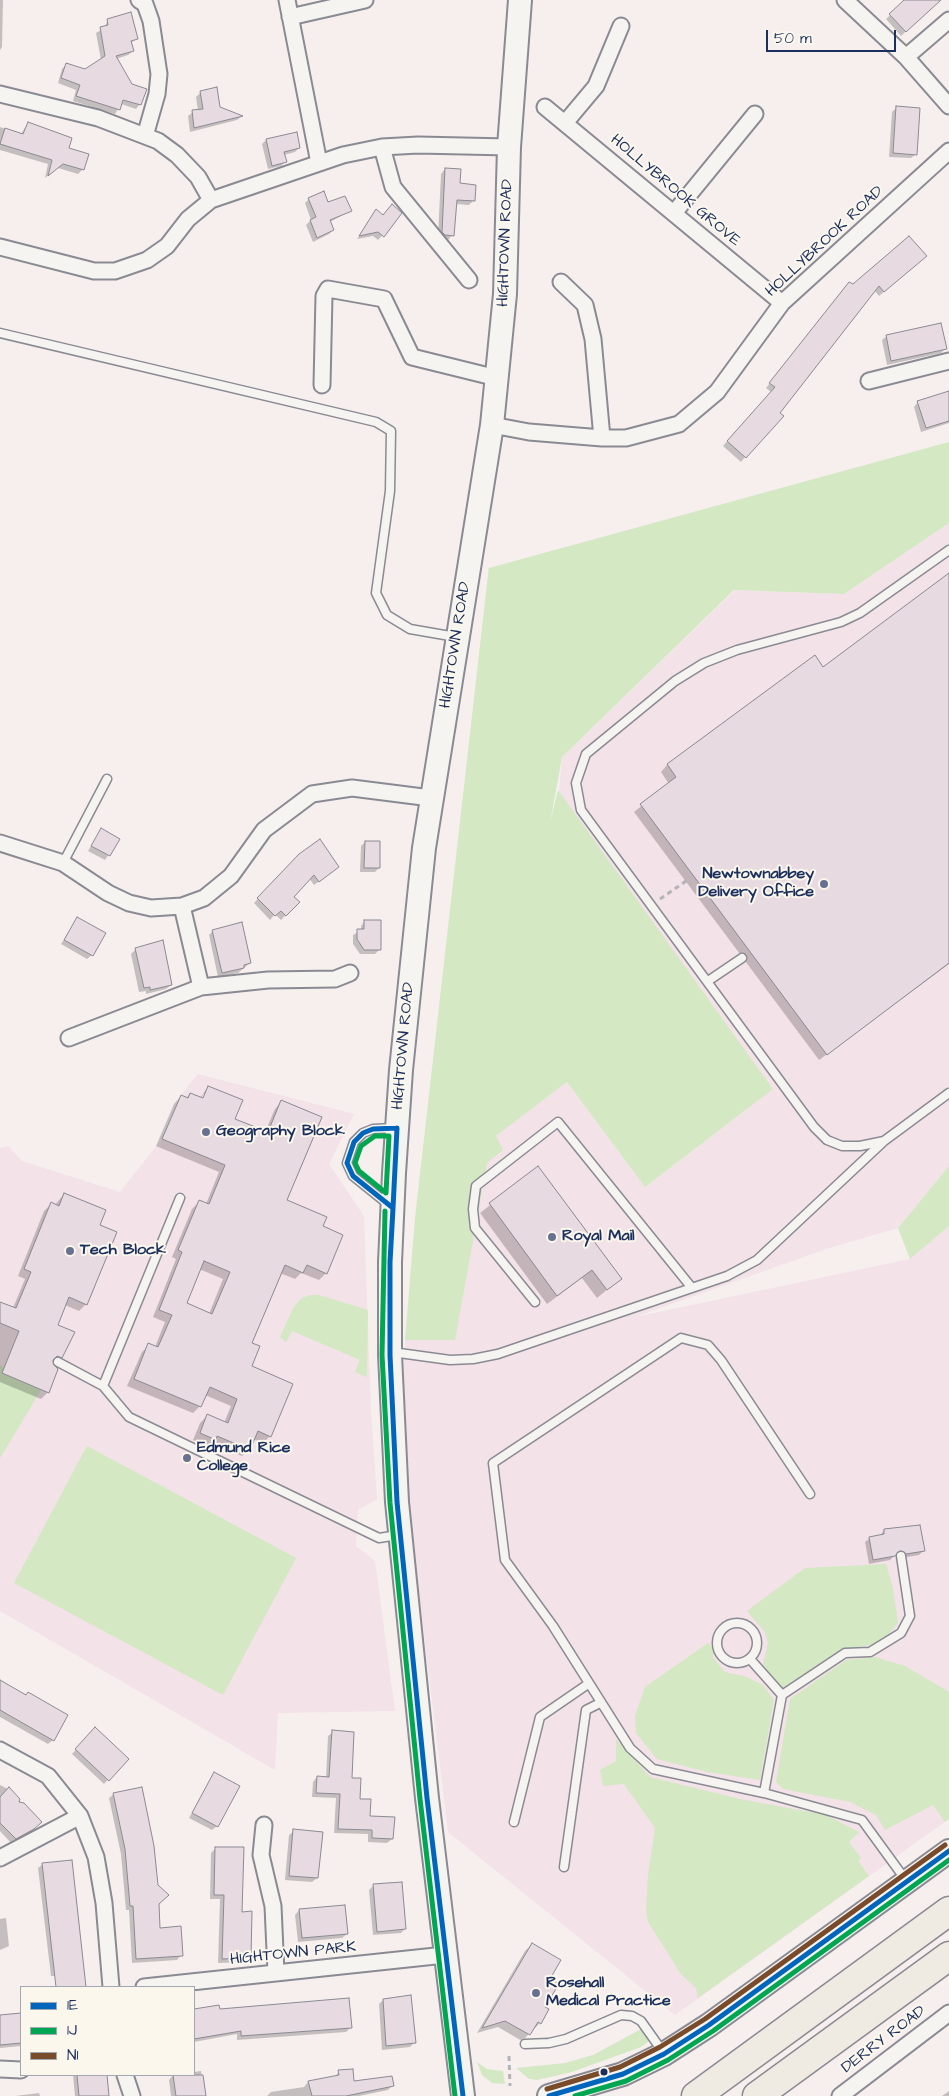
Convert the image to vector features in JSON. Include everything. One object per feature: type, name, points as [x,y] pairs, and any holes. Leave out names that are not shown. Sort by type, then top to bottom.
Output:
[{"type":"highway","points":[[696,2096],[949,1911]]},
{"type":"highway","points":[[757,2096],[949,1956]]},
{"type":"main road","name":"HIGHTOWN ROAD","points":[[463,2096],[427,1798],[400,1534],[390,1351],[393,1208],[397,1128],[416,924],[431,798],[492,425],[505,294],[509,147],[520,0]]},
{"type":"main road","points":[[549,2096],[622,2074],[664,2054],[717,2019],[949,1851]]},
{"type":"street","points":[[139,0],[144,4],[151,21],[159,74],[157,94],[145,136]]},
{"type":"street","points":[[287,0],[319,163]]},
{"type":"street","points":[[290,17],[365,0]]},
{"type":"street","points":[[845,0],[906,57],[949,106]]},
{"type":"street","points":[[906,57],[949,20]]},
{"type":"street","points":[[565,123],[596,86],[621,26]]},
{"type":"street","points":[[0,94],[98,118],[158,141],[177,155],[198,177],[211,200]]},
{"type":"street","name":"HOLLYBROOK GROVE","points":[[545,107],[782,303]]},
{"type":"street","points":[[674,213],[755,114]]},
{"type":"street","points":[[0,247],[94,271],[116,271],[147,260],[167,246],[188,219],[211,200],[343,155],[382,147],[418,145],[509,147]]},
{"type":"street","points":[[382,147],[393,187],[468,280]]},
{"type":"street","name":"HOLLYBROOK ROAD","points":[[492,425],[528,432],[626,438],[679,424],[716,392],[782,303],[949,151]]},
{"type":"street","points":[[561,282],[585,305],[593,339],[602,438]]},
{"type":"street","points":[[322,385],[324,296],[328,289],[384,299],[412,357],[496,378]]},
{"type":"street","points":[[869,380],[949,361]]},
{"type":"street","points":[[0,843],[63,863],[108,893],[129,903],[151,908],[182,906],[204,898],[230,876],[264,830],[312,794],[352,788],[431,798]]},
{"type":"street","points":[[182,906],[201,987]]},
{"type":"street","points":[[69,1038],[201,987],[268,980],[335,979],[350,973]]},
{"type":"street","points":[[0,1750],[48,1776],[80,1816],[96,1857],[104,1904],[111,1986]]},
{"type":"street","points":[[0,1858],[80,1816]]},
{"type":"street","points":[[264,1825],[261,1855],[273,1906],[276,1973]]},
{"type":"street","name":"HIGHTOWN PARK","points":[[153,1986],[446,1955]]},
{"type":"street","name":"DERRY ROAD","points":[[840,2096],[949,2013]]},
{"type":"street","points":[[0,2070],[20,2070]]},
{"type":"street","points":[[125,2076],[132,2096]]},
{"type":"lane","points":[[0,333],[376,422],[391,431],[390,492],[376,592],[387,615],[410,629],[456,637]]},
{"type":"lane","points":[[884,1141],[860,1146],[842,1146],[827,1140],[814,1128],[582,810],[576,783],[586,754],[674,681],[704,663],[737,650],[841,622],[854,616],[949,550]]},
{"type":"lane","points":[[63,863],[107,780]]},
{"type":"lane","points":[[708,981],[742,958]]},
{"type":"lane","points":[[390,1351],[436,1359],[473,1359],[498,1354],[727,1276],[757,1260],[884,1141],[949,1093]]},
{"type":"lane","points":[[535,1302],[475,1228],[473,1209],[476,1186],[558,1122],[692,1288]]},
{"type":"lane","points":[[393,1208],[353,1176],[347,1163],[354,1142],[363,1133],[373,1128],[397,1128]]},
{"type":"lane","points":[[103,1386],[180,1198]]},
{"type":"lane","points":[[810,1494],[721,1360],[708,1345],[681,1338],[493,1462],[505,1560],[553,1626],[630,1748],[653,1769],[764,1793],[862,1820],[908,1882]]},
{"type":"lane","points":[[58,1362],[103,1386],[129,1417],[379,1538],[400,1534]]},
{"type":"lane","points":[[764,1793],[782,1695],[845,1653],[870,1652],[901,1633],[910,1616],[901,1556]]},
{"type":"lane","points":[[740,1622],[747,1624],[756,1634],[758,1648],[750,1659],[738,1664],[725,1660],[721,1655],[718,1649],[718,1635],[727,1625],[740,1622]]},
{"type":"lane","points":[[750,1659],[782,1695]]},
{"type":"lane","points":[[514,1822],[540,1717],[588,1684]]},
{"type":"lane","points":[[564,1867],[586,1710],[600,1703]]},
{"type":"lane","points":[[525,2044],[566,2040],[622,2015],[632,2016],[641,2021],[664,2054]]},
{"type":"path","points":[[651,905],[689,879]]},
{"type":"path","points":[[509,2056],[510,2086]]},
{"type":"shaded area","points":[[949,523],[949,1166],[898,1228],[829,1248],[635,1317],[910,1259],[949,1225],[949,1819],[675,2015],[448,1832],[390,1355],[405,1356],[405,1340],[454,1340],[475,1172],[496,1136],[567,1082],[645,1187],[773,1089],[559,793],[562,757],[735,590],[844,594]]},
{"type":"shaded area","name":"Edmund Rice College","points":[[198,1074],[354,1114],[329,1164],[364,1216],[371,1411],[377,1499],[358,1510],[356,1546],[375,1561],[395,1711],[278,1713],[275,1770],[0,1611],[0,1148],[8,1146],[22,1161],[120,1192],[162,1139],[181,1095]]},
{"type":"green space","points":[[949,442],[949,523],[844,594],[734,590],[562,757],[550,823],[558,790],[773,1089],[645,1187],[567,1082],[496,1136],[503,1150],[487,1163],[455,1340],[405,1340],[415,1218],[489,566],[489,568]]},
{"type":"green space","points":[[949,1166],[949,1226],[910,1259],[898,1228]]},
{"type":"green space","points":[[310,1295],[319,1295],[368,1310],[367,1377],[355,1372],[360,1360],[292,1331],[286,1342],[280,1337],[294,1306],[302,1298]]},
{"type":"green space","points":[[0,1365],[41,1390],[0,1458]]},
{"type":"green space","points":[[87,1446],[296,1558],[223,1695],[14,1583]]},
{"type":"green space","points":[[886,1564],[893,1588],[898,1623],[881,1643],[840,1650],[781,1689],[763,1664],[768,1643],[765,1632],[747,1611],[805,1568]]},
{"type":"green space","points":[[708,1643],[713,1648],[713,1658],[725,1672],[747,1677],[763,1685],[774,1700],[760,1780],[707,1772],[657,1759],[636,1733],[635,1716],[645,1687]]},
{"type":"green space","points":[[875,1657],[905,1666],[949,1692],[949,1819],[945,1822],[933,1805],[885,1830],[876,1815],[850,1802],[783,1789],[776,1782],[790,1699],[846,1660]]},
{"type":"green space","points":[[616,1739],[650,1777],[740,1799],[826,1815],[859,1832],[849,1842],[861,1858],[858,1861],[869,1876],[698,1998],[696,1988],[681,1974],[648,1922],[646,1910],[648,1875],[655,1828],[624,1784],[603,1786],[600,1770],[616,1761]]},
{"type":"green space","points":[[643,2028],[649,2041],[641,2047],[572,2072],[537,2080],[529,2079],[516,2068],[565,2063],[593,2055]]},
{"type":"green space","points":[[477,2062],[487,2069],[503,2071],[505,2084],[492,2083],[482,2075]]},
{"type":"building","points":[[904,0],[941,0],[906,32],[889,14]]},
{"type":"building","points":[[131,12],[138,39],[131,41],[134,51],[116,56],[132,84],[147,89],[141,105],[123,100],[120,110],[76,96],[80,85],[61,78],[66,63],[85,69],[105,56],[100,27],[108,25],[107,19]]},
{"type":"building","points":[[217,87],[220,107],[243,116],[194,128],[192,110],[203,109],[200,91]]},
{"type":"building","points":[[896,106],[920,108],[917,155],[893,153]]},
{"type":"building","points":[[28,122],[72,138],[69,148],[89,154],[84,170],[63,164],[48,176],[52,160],[0,144],[5,128],[23,134]]},
{"type":"building","points":[[297,132],[300,148],[284,152],[287,162],[272,166],[266,139]]},
{"type":"building","points":[[445,168],[461,169],[460,183],[476,185],[475,201],[457,200],[454,236],[445,235],[442,232]]},
{"type":"building","points":[[324,191],[328,202],[345,196],[352,211],[330,220],[334,230],[317,238],[310,220],[316,217],[308,198]]},
{"type":"building","points":[[392,204],[402,213],[384,237],[378,232],[359,236],[376,209],[383,215]]},
{"type":"building","points":[[909,236],[927,256],[884,292],[879,286],[780,413],[784,416],[746,458],[727,441],[775,387],[769,383],[849,282],[853,284]]},
{"type":"building","points":[[941,323],[947,349],[891,361],[886,335]]},
{"type":"building","points":[[949,391],[949,421],[926,428],[917,401]]},
{"type":"building","name":"Newtownabbey Delivery Office","points":[[949,573],[949,963],[827,1055],[640,804],[676,777],[667,764],[815,655],[823,667]]},
{"type":"building","points":[[101,828],[120,839],[110,856],[91,846]]},
{"type":"building","points":[[320,839],[339,867],[319,882],[314,875],[294,897],[300,902],[286,916],[281,911],[275,916],[257,898],[299,854]]},
{"type":"building","points":[[365,841],[380,841],[380,868],[364,868]]},
{"type":"building","points":[[77,917],[106,933],[93,956],[64,940]]},
{"type":"building","points":[[364,920],[381,920],[381,950],[364,950],[357,939],[357,929],[364,929]]},
{"type":"building","points":[[242,922],[251,963],[244,965],[244,968],[222,973],[212,930]]},
{"type":"building","points":[[163,940],[172,985],[150,990],[150,987],[144,988],[135,948]]},
{"type":"building","points":[[208,1086],[243,1100],[235,1119],[268,1132],[281,1100],[322,1117],[287,1200],[327,1217],[323,1226],[343,1235],[327,1274],[307,1265],[303,1273],[285,1265],[252,1343],[260,1346],[252,1366],[293,1384],[271,1437],[258,1431],[250,1450],[217,1436],[216,1440],[200,1433],[207,1414],[228,1423],[237,1399],[210,1387],[201,1407],[134,1379],[148,1343],[158,1347],[172,1315],[159,1310],[182,1252],[178,1250],[199,1200],[209,1204],[225,1165],[162,1139],[181,1095],[188,1098],[190,1093],[203,1098]],"holes":[[[204,1261],[230,1272],[212,1314],[187,1303]]]},
{"type":"building","name":"Royal Mail","points":[[538,1166],[622,1279],[607,1290],[592,1270],[557,1296],[489,1203]]},
{"type":"building","name":"Tech Block","points":[[64,1193],[106,1210],[100,1225],[117,1232],[87,1305],[69,1297],[58,1325],[75,1332],[62,1358],[57,1356],[53,1360],[54,1365],[58,1369],[49,1393],[2,1373],[19,1331],[0,1323],[0,1302],[16,1308],[31,1272],[24,1269],[51,1202],[59,1206]]},
{"type":"building","points":[[920,1525],[925,1551],[906,1554],[900,1551],[895,1556],[873,1560],[869,1537],[884,1534],[884,1529]]},
{"type":"building","points":[[0,1680],[26,1695],[28,1692],[68,1715],[54,1741],[0,1710]]},
{"type":"building","points":[[95,1727],[129,1759],[109,1781],[75,1749]]},
{"type":"building","points":[[332,1730],[354,1732],[352,1778],[361,1778],[360,1799],[371,1799],[370,1816],[395,1817],[393,1839],[372,1838],[372,1830],[338,1829],[340,1794],[316,1793],[317,1776],[329,1777]]},
{"type":"building","points":[[214,1772],[240,1786],[218,1827],[192,1813]]},
{"type":"building","points":[[9,1787],[20,1799],[19,1802],[24,1803],[42,1822],[16,1839],[0,1823],[0,1797]]},
{"type":"building","points":[[142,1787],[154,1846],[158,1885],[169,1895],[159,1904],[160,1928],[181,1926],[183,1956],[136,1959],[133,1906],[130,1906],[125,1849],[113,1793]]},
{"type":"building","points":[[293,1829],[323,1832],[318,1878],[289,1876]]},
{"type":"building","points":[[215,1847],[244,1847],[242,1912],[252,1911],[251,1958],[222,1959],[224,1895],[214,1895]]},
{"type":"building","points":[[72,1860],[86,1986],[56,1986],[42,1863]]},
{"type":"building","points":[[402,1882],[406,1929],[377,1932],[373,1884]]},
{"type":"building","points":[[345,1905],[348,1934],[302,1938],[299,1909]]},
{"type":"building","name":"Rosehall Medical Practice","points":[[532,1943],[561,1960],[550,1979],[559,1984],[545,2007],[549,2009],[541,2024],[538,2022],[530,2035],[505,2021],[482,2028]]},
{"type":"building","points":[[411,1995],[416,2043],[386,2046],[383,1999]]},
{"type":"building","points":[[349,1998],[352,2028],[241,2036],[241,2031],[195,2039],[195,2009],[219,2005],[220,2009]]},
{"type":"building","points":[[20,2013],[20,2043],[0,2045],[0,2015]]},
{"type":"building","points":[[353,2069],[354,2081],[392,2076],[394,2086],[346,2096],[312,2096],[308,2081],[339,2075],[338,2070]]},
{"type":"building","points":[[203,2075],[206,2096],[176,2096],[173,2076]]},
{"type":"building","points":[[77,2076],[107,2076],[109,2096],[79,2096]]},
{"type":"transit line","name":"1E","points":[[397,1128],[393,1208],[353,1176],[347,1163],[354,1142],[363,1133],[373,1129],[397,1128]]},
{"type":"transit line","name":"1J","points":[[375,1136],[389,1136],[386,1193],[359,1171],[355,1163],[361,1146],[375,1136]]},
{"type":"transit line","name":"1E","points":[[393,1208],[390,1262],[390,1355],[397,1502],[427,1798],[463,2096]]},
{"type":"transit line","name":"1J","points":[[385,1211],[382,1355],[390,1503],[420,1799],[455,2096]]},
{"type":"transit line","name":"N1","points":[[547,2089],[620,2067],[660,2047],[705,2019],[945,1845]]},
{"type":"transit line","name":"1E","points":[[549,2096],[623,2074],[664,2054],[709,2025],[949,1851]]},
{"type":"transit line","name":"1J","points":[[575,2096],[626,2081],[668,2060],[713,2031],[949,1860]]},
{"type":"place","name":"Newtownabbey Delivery Office","points":[[824,884]]},
{"type":"place","name":"Geography Block","points":[[206,1132]]},
{"type":"place","name":"Royal Mail","points":[[552,1237]]},
{"type":"place","name":"Tech Block","points":[[70,1251]]},
{"type":"place","name":"Edmund Rice College","points":[[187,1458]]},
{"type":"place","name":"Rosehall Medical Practice","points":[[536,1993]]}]
